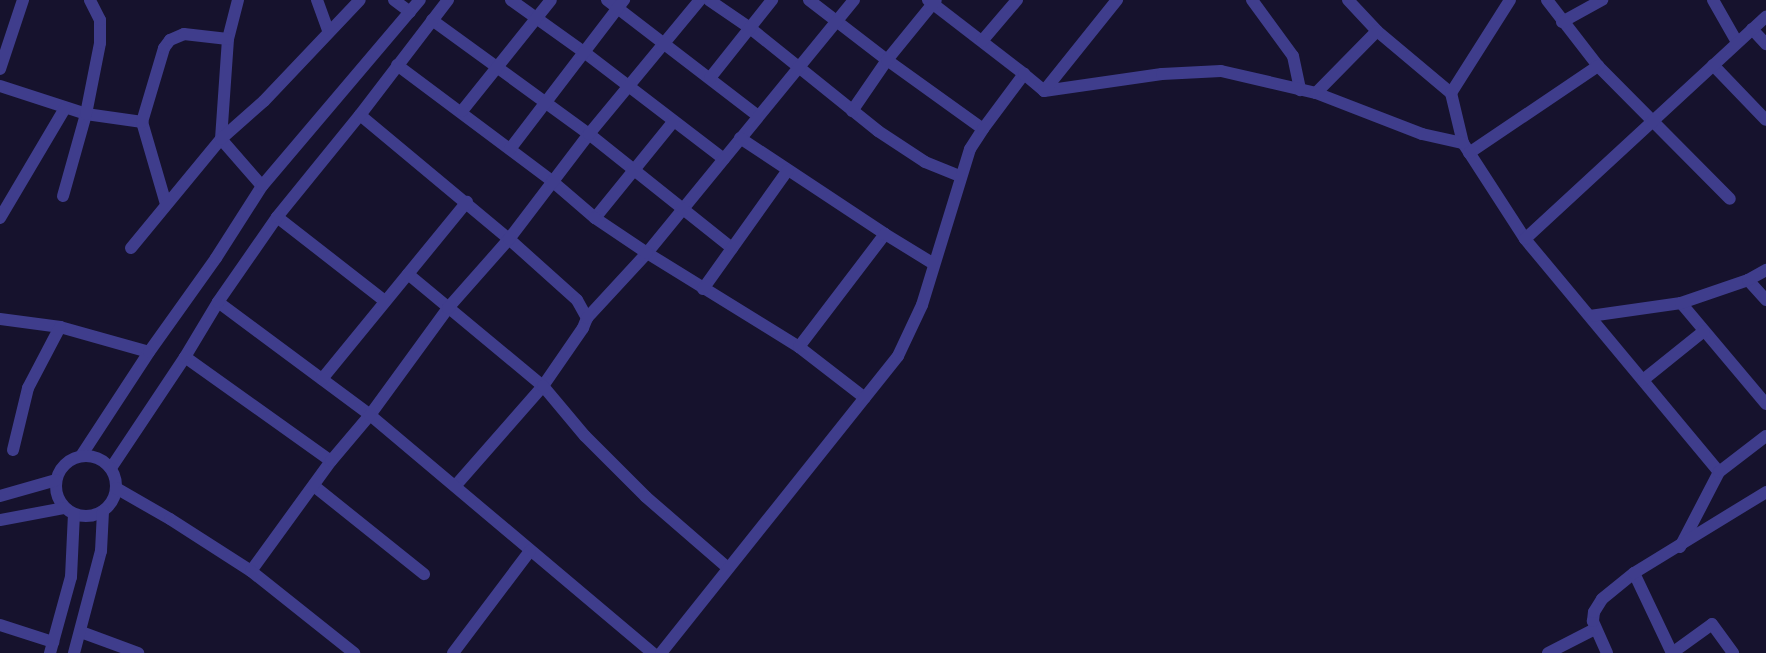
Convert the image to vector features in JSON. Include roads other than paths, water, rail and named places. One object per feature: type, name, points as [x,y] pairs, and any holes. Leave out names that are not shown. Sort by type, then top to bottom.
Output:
[{"type":"street","points":[[0,69],[23,0]]},
{"type":"street","points":[[63,196],[86,114],[100,43],[100,20],[90,0]]},
{"type":"street","points":[[238,0],[228,39],[221,139],[262,186]]},
{"type":"street","points":[[317,0],[328,32]]},
{"type":"street","points":[[131,248],[221,139],[264,101],[360,0]]},
{"type":"street","points":[[394,0],[410,12]]},
{"type":"street","points":[[81,456],[149,352],[216,258],[262,186],[420,0]]},
{"type":"street","points":[[111,468],[185,357],[218,302],[277,217],[360,115],[397,64],[448,0]]},
{"type":"street","points":[[511,0],[584,52],[673,122],[724,159]]},
{"type":"street","points":[[462,112],[497,65],[551,0]]},
{"type":"street","points":[[251,571],[331,461],[370,415],[448,308],[509,239],[589,134],[700,0]]},
{"type":"street","points":[[709,0],[750,28],[852,111],[905,150],[925,162],[960,176]]},
{"type":"street","points":[[710,78],[772,0]]},
{"type":"street","points":[[809,0],[887,60],[983,128]]},
{"type":"street","points":[[456,486],[543,386],[583,328],[587,318],[647,253],[854,0]]},
{"type":"street","points":[[982,41],[1017,0]]},
{"type":"street","points":[[1044,91],[1117,0]]},
{"type":"street","points":[[1252,0],[1293,56],[1300,90]]},
{"type":"street","points":[[1348,0],[1377,31],[1451,94],[1466,148],[1525,239],[1719,472]]},
{"type":"street","points":[[1451,94],[1510,0]]},
{"type":"street","points":[[1547,0],[1562,22],[1598,66],[1730,199]]},
{"type":"street","points":[[1562,22],[1602,0]]},
{"type":"street","points":[[1713,0],[1737,42]]},
{"type":"street","points":[[852,111],[887,60],[932,1],[1044,91],[1118,79],[1220,71],[1316,93],[1422,134],[1466,148],[1598,66]]},
{"type":"street","points":[[510,149],[584,52],[616,3],[665,44],[758,116]]},
{"type":"street","points":[[1525,239],[1766,17]]},
{"type":"street","points":[[432,20],[497,65],[589,134],[633,171],[732,248]]},
{"type":"street","points":[[1752,29],[1766,44]]},
{"type":"street","points":[[1316,93],[1377,31]]},
{"type":"street","points":[[166,204],[142,122],[164,48],[170,40],[184,34],[228,39]]},
{"type":"street","points":[[397,64],[552,181],[595,218],[703,289],[799,347],[865,398]]},
{"type":"street","points":[[1713,65],[1766,120]]},
{"type":"street","points":[[660,653],[898,356],[922,305],[970,148],[1024,74]]},
{"type":"street","points":[[0,86],[86,114],[142,122]]},
{"type":"street","points":[[0,218],[65,108]]},
{"type":"street","points":[[360,115],[467,202],[509,239],[577,300],[587,318]]},
{"type":"street","points":[[595,218],[673,122]]},
{"type":"street","points":[[740,138],[934,264]]},
{"type":"street","points":[[703,289],[788,170]]},
{"type":"street","points":[[322,379],[467,202]]},
{"type":"street","points":[[277,217],[386,301]]},
{"type":"street","points":[[799,347],[886,234]]},
{"type":"street","points":[[1590,316],[1681,303],[1748,280],[1766,270]]},
{"type":"street","points":[[408,274],[543,386],[586,436],[646,496],[728,568]]},
{"type":"street","points":[[1748,280],[1766,300]]},
{"type":"street","points":[[218,302],[370,415],[653,653]]},
{"type":"street","points":[[1681,303],[1766,404]]},
{"type":"street","points":[[0,319],[60,328],[149,352]]},
{"type":"street","points":[[13,450],[28,388],[60,328]]},
{"type":"street","points":[[1643,380],[1704,331]]},
{"type":"street","points":[[185,357],[331,461]]},
{"type":"street","points":[[1680,546],[1719,472],[1766,436]]},
{"type":"street","points":[[0,520],[69,511],[89,516],[103,511],[112,501],[116,488],[111,468],[98,458],[81,456],[66,462],[56,480],[56,493],[69,511],[71,577],[51,648],[0,626]]},
{"type":"street","points":[[0,496],[56,480]]},
{"type":"street","points":[[314,486],[424,574]]},
{"type":"street","points":[[116,488],[170,519],[251,571],[354,653]]},
{"type":"street","points":[[1607,653],[1595,629],[1594,612],[1602,599],[1634,573],[1766,492]]},
{"type":"street","points":[[74,653],[101,551],[103,511]]},
{"type":"street","points":[[454,653],[530,551]]},
{"type":"street","points":[[1634,573],[1672,653],[1712,624],[1733,653]]},
{"type":"street","points":[[1548,653],[1595,629]]},
{"type":"street","points":[[81,632],[138,653]]}]
